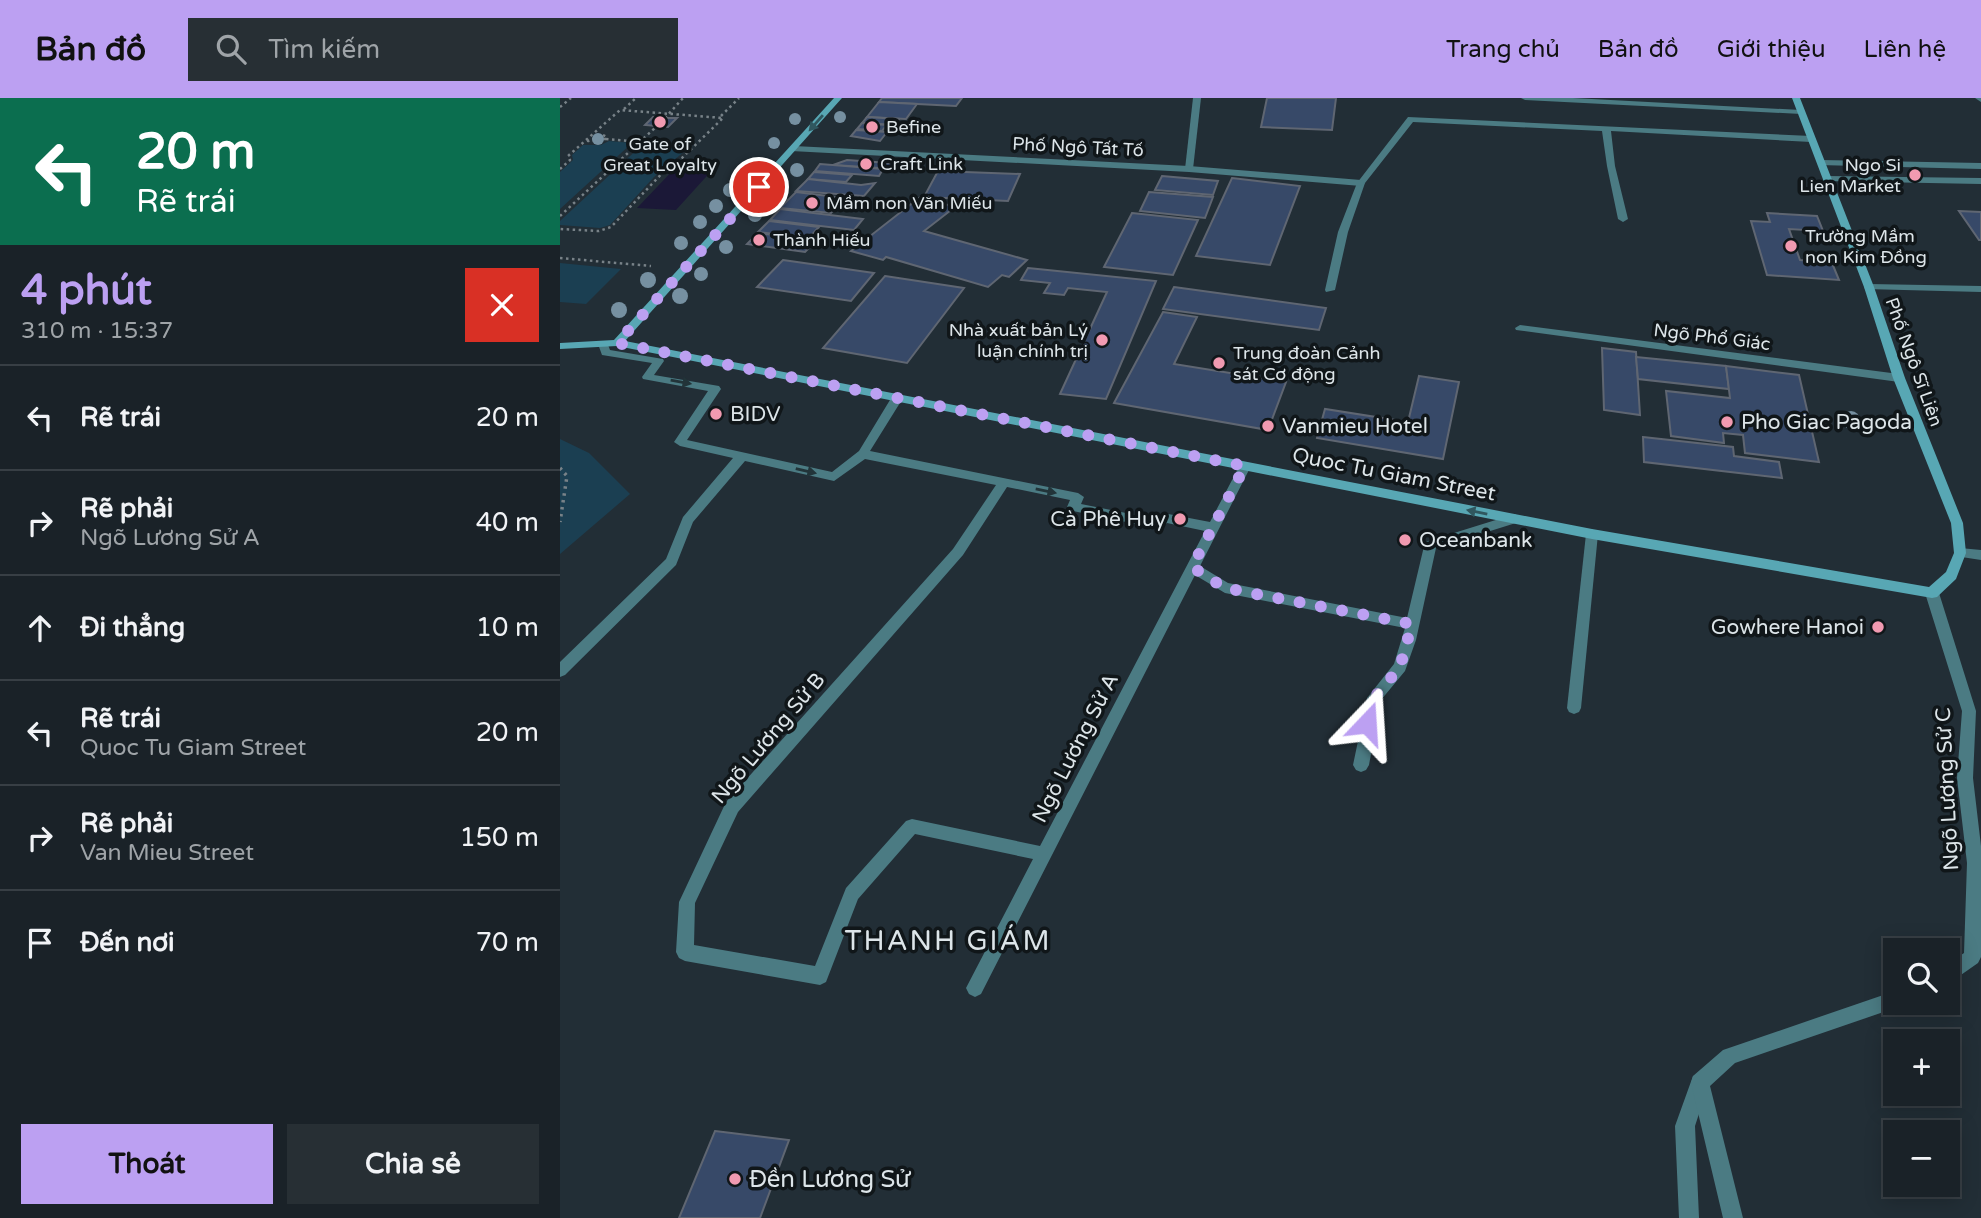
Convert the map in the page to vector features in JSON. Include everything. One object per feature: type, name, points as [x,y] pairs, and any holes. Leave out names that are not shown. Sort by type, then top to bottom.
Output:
[{"type":"street","points":[[617,343],[838,98]]},
{"type":"street","points":[[1189,169],[1197,98]]},
{"type":"street","points":[[1525,98],[1801,112]]},
{"type":"street","name":"Phố Ngô Sĩ Liên","points":[[1796,98],[1868,287],[1899,378],[1957,523],[1960,553]]},
{"type":"street","points":[[1330,290],[1343,232],[1361,183],[1411,119],[1811,139]]},
{"type":"street","points":[[1606,129],[1623,219]]},
{"type":"street","name":"Phố Ngô Tất Tố","points":[[794,149],[1189,169],[1361,183]]},
{"type":"street","points":[[1821,163],[1981,166]]},
{"type":"street","points":[[1827,179],[1981,181]]},
{"type":"street","points":[[1868,287],[1981,289]]},
{"type":"street","name":"Ngõ Phổ Giác","points":[[1520,328],[1899,378]]},
{"type":"street","name":"Quoc Tu Giam Street","points":[[560,345],[617,343],[1592,534],[1932,593]]},
{"type":"street","points":[[603,344],[606,353],[659,361],[647,377],[715,389],[680,442],[834,477],[863,454],[897,398]]},
{"type":"street","points":[[863,454],[1078,497],[1073,507],[1160,524],[1163,518],[1211,527]]},
{"type":"street","points":[[560,671],[671,562],[687,520],[742,456]]},
{"type":"street","name":"Ngõ Lương Sử A","points":[[975,988],[1211,527],[1245,466]]},
{"type":"street","name":"Ngõ Lương Sử B","points":[[1003,483],[958,552],[732,807],[687,902],[685,952],[820,976],[852,894],[912,826],[1044,854]]},
{"type":"street","points":[[1361,765],[1374,698],[1400,667],[1430,545],[1515,519]]},
{"type":"street","points":[[1574,708],[1592,534]]},
{"type":"street","points":[[1932,593],[1951,575],[1960,553],[1981,555]]},
{"type":"street","points":[[1192,567],[1225,588],[1412,624]]},
{"type":"street","name":"Ngõ Lương Sử C","points":[[1932,593],[1975,713],[1965,778],[1975,863],[1972,957],[1960,966]]},
{"type":"street","points":[[1689,1218],[1685,1126],[1700,1083],[1729,1056],[1883,1004]]},
{"type":"street","points":[[1700,1083],[1733,1218]]},
{"type":"path","points":[[560,107],[571,98]]},
{"type":"path","points":[[560,169],[570,160],[568,156],[636,98]]},
{"type":"path","points":[[665,118],[684,98]]},
{"type":"path","points":[[560,229],[599,231],[611,227],[671,164],[723,118],[721,116],[739,98]]},
{"type":"path","points":[[624,109],[721,116]]},
{"type":"path","points":[[560,216],[656,126]]},
{"type":"path","points":[[588,138],[604,135],[606,139]]},
{"type":"path","points":[[588,138],[588,141],[594,143],[606,139],[674,145],[687,141],[692,142],[693,146]]},
{"type":"path","points":[[674,145],[677,149],[693,146]]},
{"type":"path","points":[[560,258],[651,266]]},
{"type":"path","points":[[560,468],[567,476],[560,522]]},
{"type":"shaded area","points":[[609,141],[632,143],[560,209],[560,172],[573,160],[572,155],[583,145],[601,145]]},
{"type":"shaded area","points":[[643,144],[686,150],[654,177],[610,225],[600,228],[560,225],[560,221]]},
{"type":"shaded area","points":[[678,165],[715,167],[676,210],[637,208]]},
{"type":"shaded area","points":[[560,263],[621,269],[586,304],[560,302]]},
{"type":"shaded area","points":[[560,439],[589,453],[630,494],[560,554]]},
{"type":"building","points":[[882,98],[962,98],[956,106],[879,102]]},
{"type":"building","points":[[1267,98],[1336,98],[1332,130],[1261,127]]},
{"type":"building","points":[[879,102],[917,104],[906,119],[867,117]]},
{"type":"building","name":"Gate of Great Loyalty","points":[[653,117],[677,118],[668,127],[645,125]]},
{"type":"building","points":[[867,117],[899,119],[895,125],[862,123]]},
{"type":"building","name":"Befine","points":[[862,123],[887,125],[882,131],[857,129]]},
{"type":"building","points":[[856,130],[887,132],[880,141],[851,136]]},
{"type":"building","name":"Craft Link","points":[[847,160],[899,163],[895,169],[833,165]]},
{"type":"building","points":[[820,164],[883,169],[879,176],[815,171]]},
{"type":"building","points":[[938,171],[1020,174],[1008,201],[924,197]]},
{"type":"building","points":[[814,172],[852,175],[846,182],[808,179]]},
{"type":"building","points":[[1162,176],[1218,181],[1213,195],[1155,190]]},
{"type":"building","points":[[1232,178],[1300,186],[1270,265],[1196,256]]},
{"type":"building","points":[[808,179],[861,185],[875,183],[864,196],[796,191]]},
{"type":"building","name":"Mầm non Văn Miếu","points":[[796,192],[844,198],[831,213],[780,208]]},
{"type":"building","points":[[1149,192],[1213,197],[1205,218],[1140,211]]},
{"type":"building","points":[[920,197],[955,207],[924,231],[1027,260],[1009,277],[1002,275],[988,287],[886,257],[883,260],[851,251]]},
{"type":"building","points":[[780,209],[863,219],[854,230],[770,220]]},
{"type":"building","points":[[1959,211],[1981,212],[1981,240],[1979,240]]},
{"type":"building","points":[[1132,213],[1198,220],[1173,275],[1104,267]]},
{"type":"building","points":[[1767,213],[1817,216],[1823,231],[1789,229],[1800,260],[1832,263],[1839,280],[1767,275],[1751,221],[1770,222]]},
{"type":"building","points":[[769,221],[819,227],[809,238],[758,232]]},
{"type":"building","points":[[758,233],[816,241],[805,252],[747,244]]},
{"type":"building","points":[[783,260],[874,273],[851,301],[757,287]]},
{"type":"building","points":[[1028,268],[1156,281],[1106,399],[1060,394],[1107,292],[1068,288],[1064,295],[1044,293],[1050,283],[1021,280]]},
{"type":"building","points":[[885,276],[964,288],[907,363],[823,348]]},
{"type":"building","points":[[1174,287],[1326,308],[1319,330],[1163,309]]},
{"type":"building","points":[[1163,312],[1197,317],[1174,364],[1286,382],[1268,430],[1114,403]]},
{"type":"building","points":[[1602,348],[1636,352],[1640,415],[1604,410]]},
{"type":"building","points":[[1636,357],[1726,366],[1729,389],[1638,379]]},
{"type":"building","points":[[1726,366],[1799,375],[1819,462],[1745,453],[1743,435],[1723,433],[1724,443],[1671,436],[1666,391],[1730,398]]},
{"type":"building","points":[[1419,376],[1459,382],[1443,459],[1317,438],[1325,409],[1408,422]]},
{"type":"building","points":[[1643,437],[1733,447],[1734,456],[1779,462],[1782,478],[1644,462]]},
{"type":"building","name":"Đền Lương Sử","points":[[715,1131],[789,1140],[760,1218],[679,1218]]},
{"type":"place","name":"Gate of Great Loyalty","points":[[660,122]]},
{"type":"place","name":"Befine","points":[[872,127]]},
{"type":"place","name":"Craft Link","points":[[866,164]]},
{"type":"place","name":"Ngo Si Lien Market","points":[[1915,175]]},
{"type":"place","name":"Mầm non Văn Miếu","points":[[812,203]]},
{"type":"place","name":"Thành Hiếu","points":[[759,240]]},
{"type":"place","name":"Trường Mầm non Kim Đồng","points":[[1791,246]]},
{"type":"place","name":"Nhà xuất bản Lý luận chính trị","points":[[1102,340]]},
{"type":"place","name":"Trung đoàn Cảnh sát Cơ động","points":[[1219,363]]},
{"type":"place","name":"BIDV","points":[[716,414]]},
{"type":"place","name":"Pho Giac Pagoda","points":[[1727,422]]},
{"type":"place","name":"Vanmieu Hotel","points":[[1268,426]]},
{"type":"place","name":"Cà Phê Huy","points":[[1180,519]]},
{"type":"place","name":"Oceanbank","points":[[1405,540]]},
{"type":"place","name":"Gowhere Hanoi","points":[[1878,627]]},
{"type":"place","name":"Đền Lương Sử","points":[[735,1179]]},
{"type":"district","name":"THANH GIÁM","points":[[948,940]]},
{"type":"route","points":[[759,187],[617,343],[1245,466],[1192,567],[1225,588],[1412,624],[1400,667],[1374,698],[1367,723]]}]
